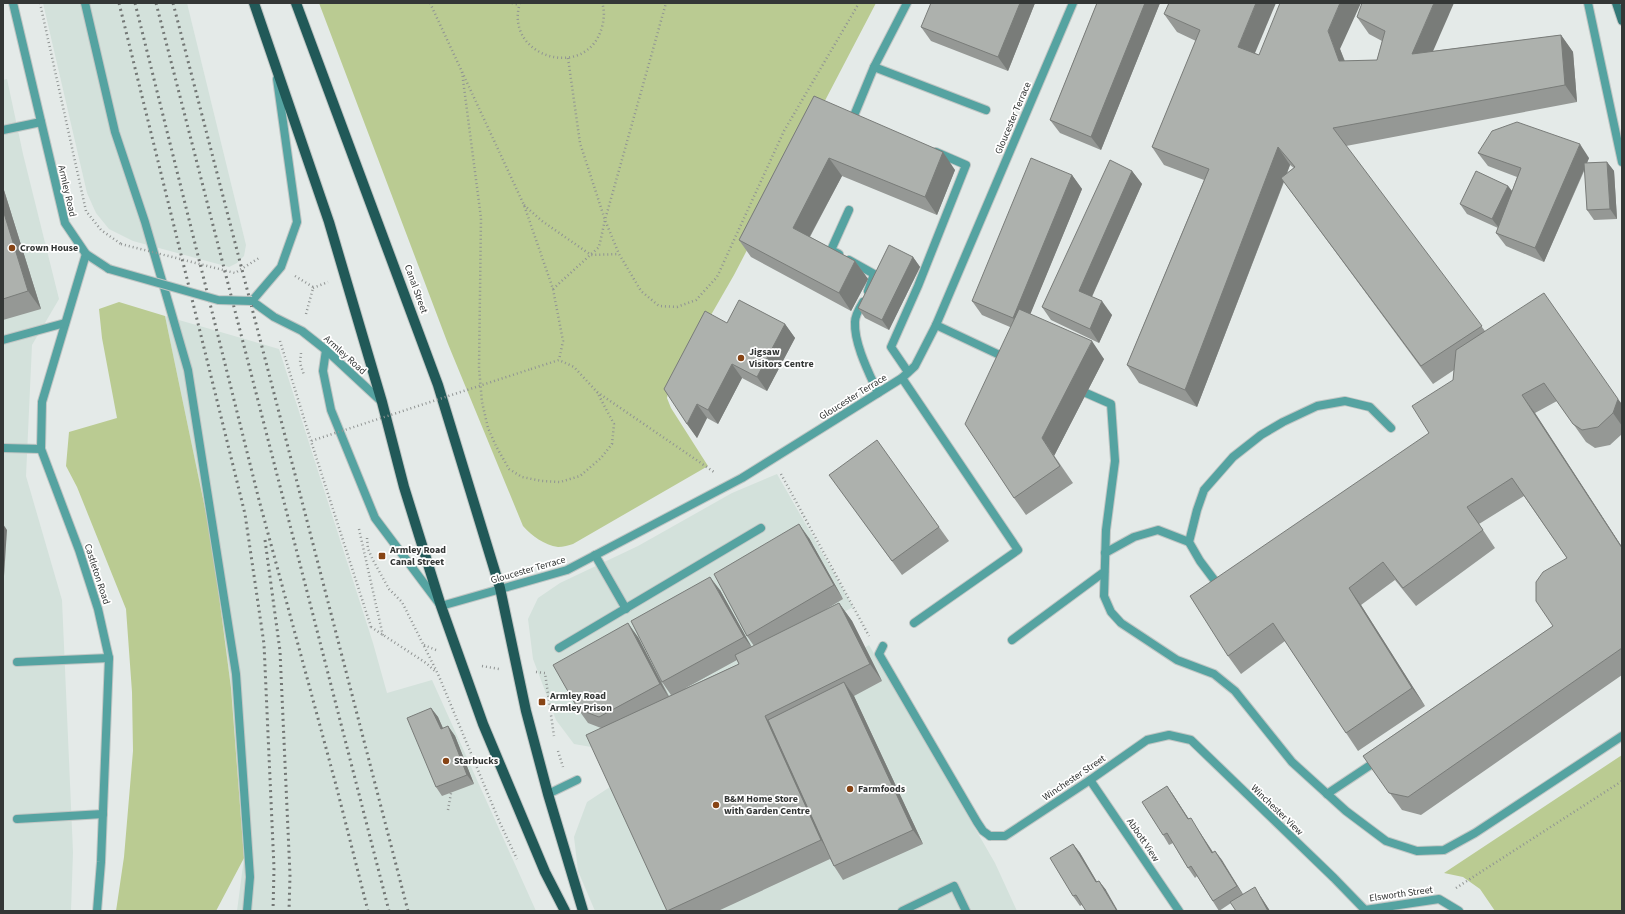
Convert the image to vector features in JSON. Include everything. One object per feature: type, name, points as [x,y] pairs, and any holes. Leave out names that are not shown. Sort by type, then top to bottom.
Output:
[{"type":"main road","points":[[254,3],[274,56],[329,222],[382,402],[404,487],[441,606],[484,724],[545,872],[565,911]]},
{"type":"main road","name":"Canal Street","points":[[296,3],[438,385],[500,588],[526,711],[548,794],[583,911]]},
{"type":"street","name":"Armley Road","points":[[13,3],[64,223],[86,254],[109,269],[218,300],[252,301],[274,317],[302,331],[326,350],[382,402]]},
{"type":"street","points":[[85,3],[115,132],[145,222],[188,370],[236,674],[250,877],[247,911]]},
{"type":"street","points":[[867,124],[853,118],[874,67],[907,3]]},
{"type":"street","name":"Gloucester Terrace","points":[[441,606],[567,570],[773,459],[902,378],[915,366],[936,325],[1073,3]]},
{"type":"street","points":[[1588,3],[1622,162]]},
{"type":"street","points":[[1616,3],[1622,21]]},
{"type":"street","points":[[252,301],[281,267],[298,222],[274,56]]},
{"type":"street","points":[[874,67],[986,110]]},
{"type":"street","points":[[3,130],[41,122]]},
{"type":"street","points":[[908,372],[891,347],[918,286],[966,165],[931,150]]},
{"type":"street","points":[[849,210],[831,250],[874,274],[854,321],[859,346],[865,365],[878,392]]},
{"type":"street","name":"Castleton Road","points":[[86,254],[42,402],[41,449],[79,550],[98,609],[110,658],[97,911]]},
{"type":"street","points":[[3,340],[65,323]]},
{"type":"street","points":[[936,325],[1012,361]]},
{"type":"street","points":[[326,350],[322,371],[331,410],[375,518],[441,606]]},
{"type":"street","points":[[902,378],[1018,550],[914,623]]},
{"type":"street","points":[[1086,393],[1110,404],[1115,460],[1106,530],[1104,596],[1111,612],[1121,623],[1177,660],[1214,674],[1235,691],[1292,762],[1346,811],[1386,841],[1417,851],[1444,850],[1475,833],[1622,736]]},
{"type":"street","points":[[1189,542],[1204,490],[1233,456],[1261,435],[1283,422],[1317,406],[1345,401],[1370,407],[1391,428]]},
{"type":"street","points":[[3,448],[41,449]]},
{"type":"street","points":[[559,648],[761,528]]},
{"type":"street","points":[[1105,553],[1134,537],[1158,530],[1189,542],[1200,561],[1215,581]]},
{"type":"street","points":[[595,555],[626,609]]},
{"type":"street","points":[[1012,640],[1104,572]]},
{"type":"street","points":[[879,654],[883,646]]},
{"type":"street","name":"Winchester Street","points":[[879,654],[983,831],[990,836],[1005,836],[1090,780],[1147,740],[1169,735]]},
{"type":"street","points":[[17,662],[110,658]]},
{"type":"street","name":"Winchester View","points":[[1169,735],[1190,740],[1366,910]]},
{"type":"street","points":[[1327,794],[1384,756]]},
{"type":"street","points":[[548,794],[576,780]]},
{"type":"street","name":"Abbott View","points":[[1090,780],[1179,911]]},
{"type":"street","points":[[17,819],[103,814]]},
{"type":"street","points":[[902,911],[954,886],[966,911]]},
{"type":"street","name":"Elsworth Street","points":[[1366,910],[1439,899],[1459,911]]},
{"type":"path","points":[[40,3],[86,211],[101,230],[121,244],[235,273],[259,258]]},
{"type":"path","points":[[430,3],[524,205],[553,289],[563,341],[559,360]]},
{"type":"path","points":[[512,3],[520,4],[518,17],[520,29],[525,40],[534,49],[544,55],[556,58],[568,58],[582,54],[593,45],[600,33],[604,19],[602,3]]},
{"type":"path","points":[[553,289],[599,247],[605,220],[666,3]]},
{"type":"path","points":[[568,58],[580,143],[605,220],[619,254],[641,291],[659,306],[677,307],[696,300],[717,277],[784,131],[859,3]]},
{"type":"path","points":[[462,72],[481,218],[479,368],[482,402],[488,428],[509,469],[522,477],[542,481],[560,482],[580,476],[601,458],[612,444],[614,424],[598,392]]},
{"type":"path","points":[[524,205],[542,220],[591,255],[619,254]]},
{"type":"path","points":[[305,378],[300,363],[302,331],[313,288]]},
{"type":"path","points":[[284,358],[371,627],[426,664],[438,674]]},
{"type":"path","points":[[311,441],[559,360],[574,367],[598,392],[730,483]]},
{"type":"path","points":[[322,430],[324,438]]},
{"type":"path","points":[[773,459],[879,654]]},
{"type":"path","points":[[359,525],[383,636]]},
{"type":"path","points":[[367,537],[368,549],[373,560],[389,589],[402,602],[438,674],[500,823],[520,865]]},
{"type":"path","points":[[1439,899],[1622,782]]},
{"type":"path","points":[[448,810],[451,793]]},
{"type":"shaded area","points":[[43,3],[187,3],[246,245],[244,256],[237,263],[229,267],[133,241],[109,229],[96,213],[87,193]]},
{"type":"shaded area","points":[[7,79],[23,154],[59,299],[32,345],[26,476],[62,600],[73,852],[71,911],[3,911],[3,80]]},
{"type":"shaded area","points":[[165,316],[279,349],[373,643],[387,693],[432,680],[536,911],[237,911],[244,858],[231,688],[212,542]]},
{"type":"shaded area","points":[[777,474],[853,607],[597,748],[574,744],[556,720],[533,659],[528,619],[538,598],[560,583],[638,546],[732,493]]},
{"type":"shaded area","points":[[869,645],[995,863],[1017,911],[595,911],[578,871],[574,837],[587,802],[613,785],[746,723]]},
{"type":"green space","points":[[319,3],[876,3],[734,275],[669,388],[667,398],[671,408],[708,466],[573,544],[558,547],[553,546],[534,537],[523,526],[448,344]]},
{"type":"green space","points":[[119,302],[165,316],[212,542],[231,688],[244,858],[216,911],[116,911],[124,857],[133,751],[132,692],[126,609],[77,487],[66,466],[69,432],[117,418],[102,338],[99,309]]},
{"type":"green space","points":[[1622,755],[1622,911],[1495,911],[1480,889],[1463,877],[1444,873]]},
{"type":"building","points":[[931,3],[1020,3],[998,57],[921,27]]},
{"type":"building","points":[[1097,3],[1145,3],[1091,137],[1050,120]]},
{"type":"building","points":[[1169,3],[1256,3],[1238,47],[1259,55],[1280,3],[1340,3],[1328,31],[1339,61],[1377,60],[1385,31],[1357,17],[1362,3],[1434,3],[1412,54],[1561,35],[1565,85],[1333,128],[1482,326],[1421,366],[1281,178],[1295,167],[1278,147],[1185,390],[1127,365],[1209,169],[1152,147],[1200,30],[1164,14]]},
{"type":"building","points":[[814,96],[943,152],[925,197],[829,158],[793,228],[855,261],[839,293],[739,240]]},
{"type":"building","points":[[1517,122],[1580,144],[1535,248],[1496,233],[1521,168],[1478,153],[1492,131]]},
{"type":"building","points":[[1031,158],[1072,175],[1013,318],[972,301]]},
{"type":"building","points":[[1110,160],[1132,171],[1079,291],[1102,301],[1090,329],[1042,307]]},
{"type":"building","points":[[1607,162],[1610,209],[1587,210],[1584,163]]},
{"type":"building","points":[[1476,171],[1508,186],[1492,219],[1460,204]]},
{"type":"building","points":[[3,210],[28,291],[3,299]]},
{"type":"building","points":[[889,245],[913,257],[882,320],[858,308]]},
{"type":"building","points":[[1544,293],[1618,399],[1613,413],[1598,427],[1582,430],[1573,424],[1544,383],[1522,395],[1622,548],[1622,648],[1408,797],[1389,793],[1363,756],[1553,626],[1536,601],[1536,582],[1543,572],[1567,558],[1512,478],[1467,507],[1483,530],[1403,588],[1383,562],[1349,588],[1412,688],[1346,733],[1273,623],[1228,656],[1190,596],[1429,433],[1412,406],[1453,380],[1456,350]]},
{"type":"building","name":"Jigsaw Visitors Centre","points":[[739,300],[785,324],[757,377],[732,364],[708,410],[697,404],[687,424],[664,389],[705,311],[727,323]]},
{"type":"building","points":[[1019,309],[1092,341],[1042,438],[1060,466],[1014,498],[965,424]]},
{"type":"building","points":[[877,440],[939,527],[892,561],[829,475]]},
{"type":"building","points":[[799,524],[834,585],[747,636],[714,574]]},
{"type":"building","points":[[710,577],[744,637],[662,682],[631,621]]},
{"type":"building","name":"B&M Home Store with Garden Centre","points":[[839,603],[870,664],[765,716],[821,840],[667,911],[586,735],[739,664],[735,655]]},
{"type":"building","points":[[628,623],[660,684],[599,717],[578,709],[553,665]]},
{"type":"building","name":"Farmfoods","points":[[844,682],[913,830],[834,866],[768,720]]},
{"type":"building","name":"Starbucks","points":[[431,708],[441,729],[448,726],[467,775],[436,787],[407,718]]},
{"type":"building","points":[[1167,786],[1188,819],[1191,818],[1212,853],[1215,851],[1237,886],[1213,901],[1191,866],[1188,868],[1167,833],[1163,835],[1142,802]]},
{"type":"building","points":[[1073,844],[1096,882],[1099,881],[1117,911],[1086,911],[1076,895],[1073,896],[1050,858]]},
{"type":"building","points":[[1255,887],[1268,911],[1236,911],[1230,902]]},
{"type":"railway","points":[[119,3],[245,514],[264,644],[274,868],[273,911]]},
{"type":"railway","points":[[135,3],[259,500],[336,785],[368,911]]},
{"type":"railway","points":[[156,3],[389,911]]},
{"type":"railway","points":[[173,3],[408,911]]},
{"type":"railway","points":[[265,540],[280,651],[290,875],[289,911]]},
{"type":"place","name":"Crown House","points":[[12,248]]},
{"type":"place","name":"Jigsaw Visitors Centre","points":[[741,358]]},
{"type":"place","name":"Armley Road Canal Street","points":[[382,556]]},
{"type":"place","name":"Armley Road Armley Prison","points":[[542,702]]},
{"type":"place","name":"Starbucks","points":[[446,761]]},
{"type":"place","name":"Farmfoods","points":[[850,789]]},
{"type":"place","name":"B&M Home Store with Garden Centre","points":[[716,805]]}]
